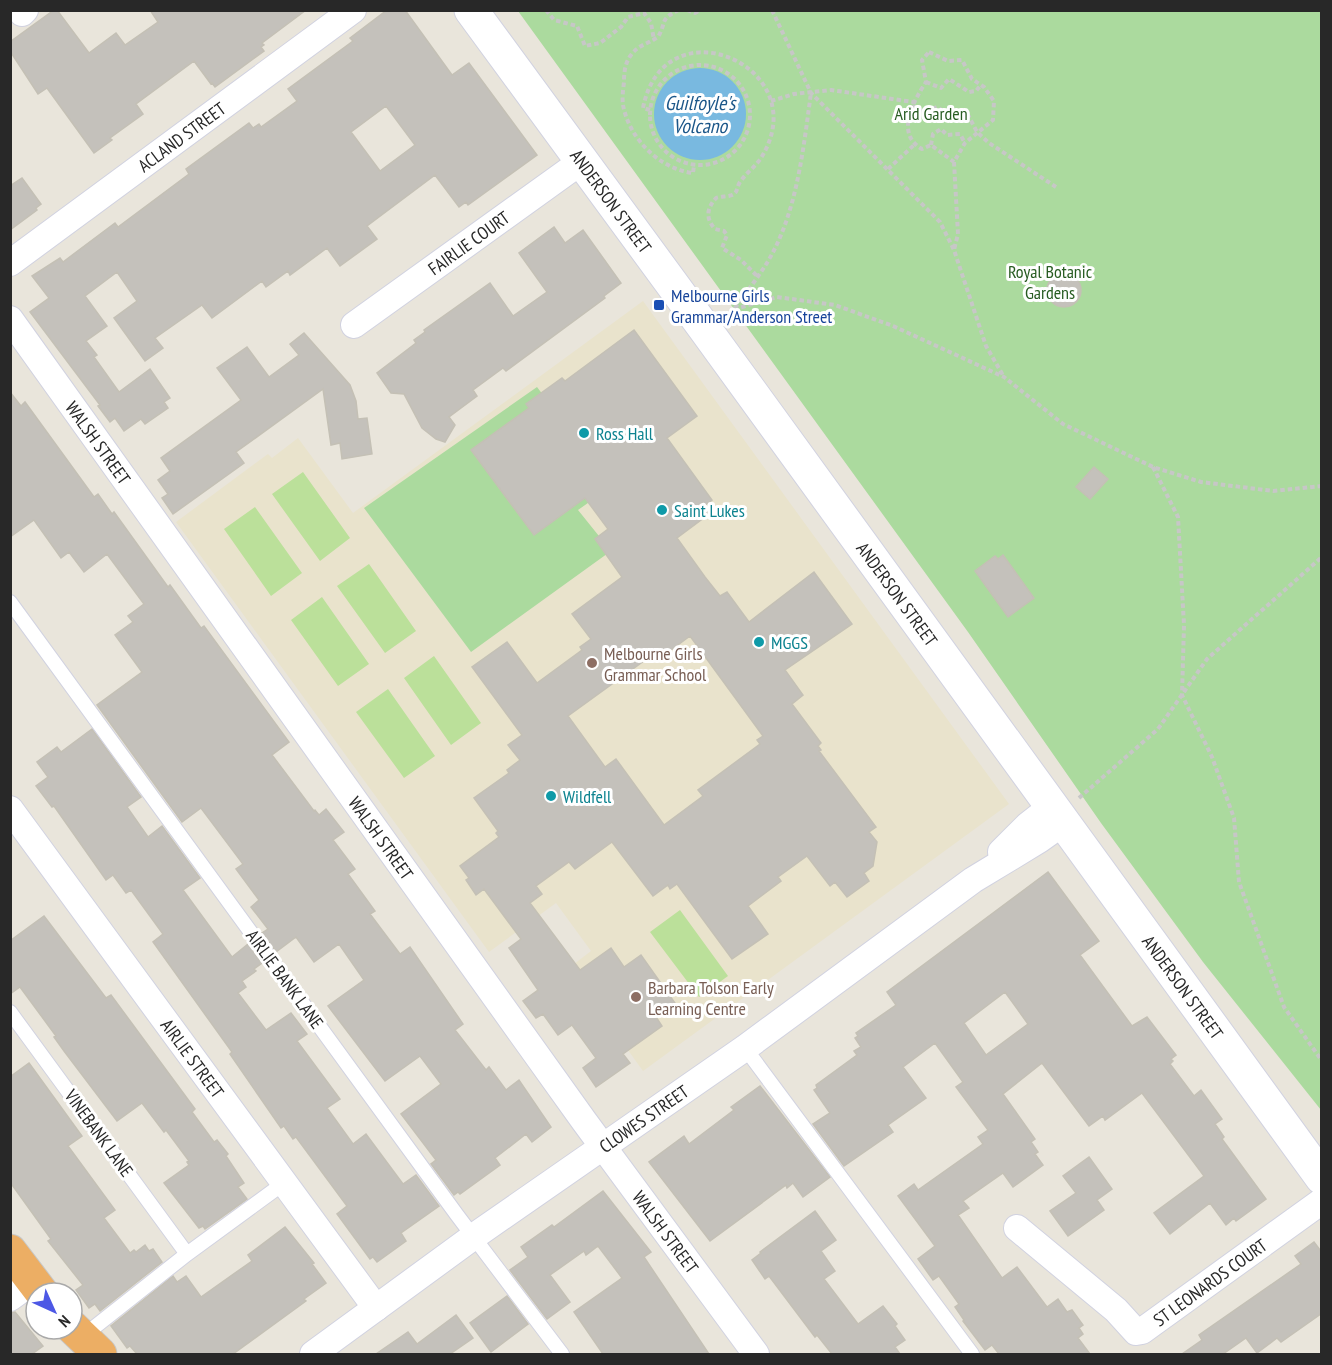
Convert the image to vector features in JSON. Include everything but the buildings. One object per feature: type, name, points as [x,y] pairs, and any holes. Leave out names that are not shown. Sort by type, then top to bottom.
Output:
[{"type":"highway","points":[[10,1251],[26,1281]]},
{"type":"street","name":"ACLAND STREET","points":[[10,263],[353,10]]},
{"type":"street","name":"ANDERSON STREET","points":[[471,10],[1322,1178]]},
{"type":"street","name":"FAIRLIE COURT","points":[[354,325],[582,161]]},
{"type":"street","name":"WALSH STREET","points":[[10,319],[603,1146],[756,1354]]},
{"type":"street","name":"AIRLIE STREET","points":[[10,809],[376,1308]]},
{"type":"street","name":"CLOWES STREET","points":[[313,1354],[473,1237],[745,1048],[973,880],[1028,825],[1057,816]]},
{"type":"street","name":"ST LEONARDS COURT","points":[[1017,1228],[1116,1310],[1136,1332],[1142,1331],[1322,1201]]},
{"type":"lane","name":"AIRLIE BANK LANE","points":[[10,602],[473,1237],[562,1354]]},
{"type":"lane","name":"VINEBANK LANE","points":[[10,1012],[187,1254]]},
{"type":"lane","points":[[745,1048],[972,1354]]},
{"type":"lane","points":[[84,1335],[187,1254],[284,1183]]},
{"type":"path","points":[[546,10],[554,20],[577,26],[585,45],[600,44],[621,27],[628,17],[644,13],[651,23],[654,40]]},
{"type":"path","points":[[680,10],[663,21],[660,33],[654,40],[640,45],[630,57],[624,75],[623,103],[636,136],[648,150],[663,162],[684,172],[693,173],[694,165]]},
{"type":"path","points":[[687,10],[695,13],[700,10]]},
{"type":"path","points":[[772,10],[811,93],[940,222],[954,250],[986,346],[1004,377]]},
{"type":"path","points":[[650,110],[643,108],[648,85],[654,75],[679,54],[703,48],[720,50],[744,62],[760,80],[771,101],[774,130],[758,163],[740,181],[736,192],[716,198],[709,207],[709,219],[714,229],[724,231],[727,235],[722,248],[741,260],[757,276]]},
{"type":"path","points":[[931,145],[922,149],[914,145],[906,129],[913,104],[926,82],[922,60],[929,52],[948,61],[962,60],[972,79],[981,85],[994,101],[993,120],[965,142],[954,162],[958,234],[954,250]]},
{"type":"path","points":[[697,64],[714,66],[730,73],[742,86],[749,101],[751,118],[747,135],[738,149],[725,159],[710,165],[694,165],[678,161],[665,152],[655,139],[650,123],[650,110],[656,91],[666,77],[681,68],[697,64]]},
{"type":"path","points":[[926,82],[941,88],[949,79],[969,92],[976,91],[981,85]]},
{"type":"path","points":[[771,101],[794,94],[831,90],[913,104],[924,112],[937,107],[950,115],[961,112],[968,115],[977,132],[988,143],[1056,187]]},
{"type":"path","points":[[735,309],[765,266],[783,230],[800,176],[811,93]]},
{"type":"path","points":[[931,145],[933,135],[940,129],[947,135],[960,135],[965,142]]},
{"type":"path","points":[[888,169],[914,145]]},
{"type":"path","points":[[931,145],[954,162]]},
{"type":"path","points":[[705,329],[735,309],[777,297],[835,305],[893,326],[1004,377],[1063,424],[1153,467],[1201,482],[1273,490],[1322,486]]},
{"type":"path","points":[[1153,467],[1178,517],[1184,625],[1182,695],[1212,757],[1234,818],[1239,882],[1284,1007],[1322,1061]]},
{"type":"path","points":[[1057,816],[1158,729],[1207,659],[1322,556]]},
{"type":"shaded area","name":"Melbourne Girls Grammar School","points":[[643,301],[1009,804],[643,1071],[569,968],[591,951],[556,903],[489,952],[176,522],[268,454],[272,458],[298,438],[353,513]]},
{"type":"green space","name":"Royal Botanic Gardens","points":[[518,11],[1321,11],[1321,1110],[1203,962],[1101,823],[968,632]]},
{"type":"green space","points":[[537,387],[612,486],[578,510],[611,551],[471,652],[364,508]]},
{"type":"green space","points":[[303,472],[350,538],[320,561],[272,494]]},
{"type":"green space","points":[[255,507],[302,573],[271,596],[224,529]]},
{"type":"green space","points":[[369,564],[416,631],[385,653],[337,586]]},
{"type":"green space","points":[[322,597],[369,664],[338,686],[291,620]]},
{"type":"green space","points":[[434,656],[481,723],[451,745],[404,678]]},
{"type":"green space","points":[[388,689],[435,756],[404,778],[356,712]]},
{"type":"green space","points":[[680,910],[728,976],[699,997],[650,932]]},
{"type":"water","name":"Guilfoyle's Volcano","points":[[700,68],[717,72],[732,82],[742,97],[746,114],[742,131],[732,146],[717,156],[700,160],[683,156],[668,146],[658,131],[654,114],[658,97],[668,82],[683,72]]},
{"type":"place","name":"Melbourne Girls Grammar/Anderson Street","points":[[659,305]]},
{"type":"place","name":"Ross Hall","points":[[584,433]]},
{"type":"place","name":"Saint Lukes","points":[[662,510]]},
{"type":"place","name":"MGGS","points":[[759,642]]},
{"type":"place","name":"Melbourne Girls Grammar School","points":[[592,663]]},
{"type":"place","name":"Wildfell","points":[[551,796]]},
{"type":"place","name":"Barbara Tolson Early Learning Centre","points":[[636,997]]},
{"type":"park label","name":"Arid Garden","points":[[931,113]]}]
